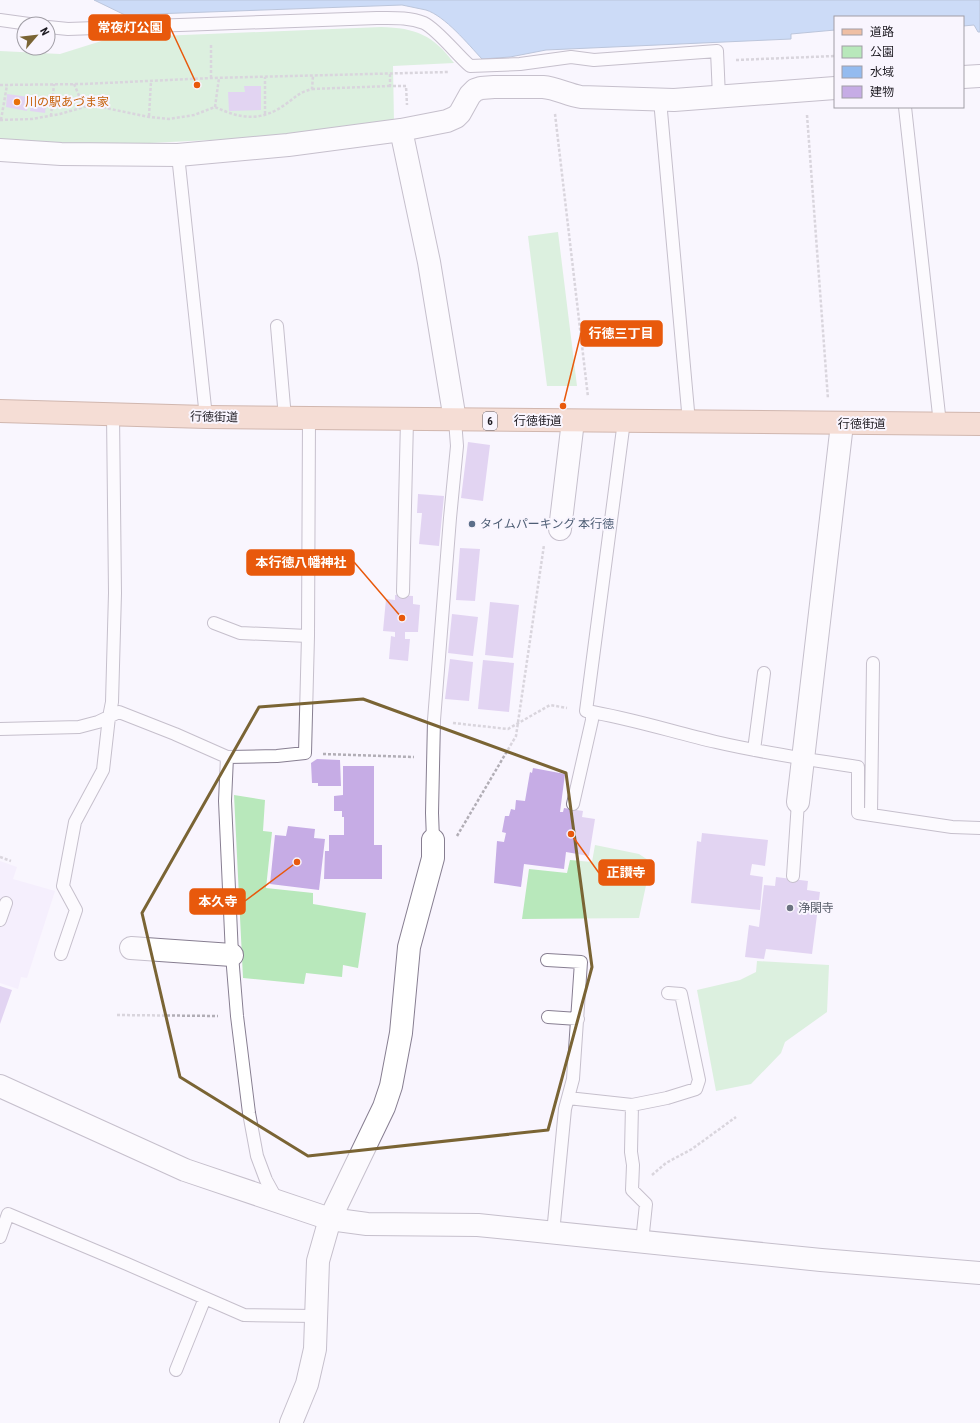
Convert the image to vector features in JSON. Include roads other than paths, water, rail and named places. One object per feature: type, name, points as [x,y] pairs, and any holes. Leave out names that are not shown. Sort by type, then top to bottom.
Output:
[{"type":"main road","name":"行徳街道","points":[[0,411],[206,417],[407,420],[980,424]]},
{"type":"street","points":[[964,77],[980,76]]},
{"type":"street","points":[[0,150],[61,154],[178,155],[288,145],[401,130],[451,120],[460,113],[470,94],[475,90],[494,87],[543,87],[555,89],[572,96],[581,97],[660,100],[834,88]]},
{"type":"street","points":[[401,130],[429,262],[455,420]]},
{"type":"street","points":[[552,536],[582,421]]},
{"type":"street","points":[[798,802],[804,759],[836,424]]},
{"type":"street","points":[[291,1423],[307,1384],[314,1356],[318,1260],[330,1219],[384,1107],[391,1086],[401,1033],[409,947],[433,858],[434,840]]},
{"type":"street","points":[[131,948],[232,954]]},
{"type":"street","points":[[0,1086],[185,1170],[330,1219],[367,1224],[478,1225],[821,1260],[980,1273]]},
{"type":"lane","points":[[56,28],[68,29],[407,18],[425,24],[441,37],[470,66],[520,64],[571,57],[594,60],[717,51],[719,97]]},
{"type":"lane","points":[[0,20],[16,22]]},
{"type":"lane","points":[[660,100],[689,422]]},
{"type":"lane","points":[[905,108],[940,424]]},
{"type":"lane","points":[[178,155],[206,417]]},
{"type":"lane","points":[[277,326],[285,418]]},
{"type":"lane","points":[[61,954],[76,910],[63,886],[76,822],[103,770],[112,702],[115,593],[113,414]]},
{"type":"lane","points":[[0,729],[79,726],[98,722],[119,712],[176,734],[227,757],[277,756],[305,753],[308,636],[309,418]]},
{"type":"lane","points":[[403,592],[407,420]]},
{"type":"lane","points":[[434,840],[432,813],[434,720],[457,446],[455,420]]},
{"type":"lane","points":[[573,804],[592,720],[589,711],[624,421]]},
{"type":"lane","points":[[214,623],[240,633],[308,636]]},
{"type":"lane","points":[[871,815],[873,664]]},
{"type":"lane","points":[[754,750],[764,673]]},
{"type":"lane","points":[[589,711],[754,750],[858,767],[858,813],[952,827],[980,828]]},
{"type":"lane","points":[[227,757],[225,801],[232,954],[237,1016],[249,1112],[257,1156],[277,1200]]},
{"type":"lane","points":[[793,876],[798,802]]},
{"type":"lane","points":[[0,920],[6,903]]},
{"type":"lane","points":[[547,960],[581,962],[574,1079],[565,1109],[553,1233]]},
{"type":"lane","points":[[568,1098],[632,1105],[667,1098],[696,1088],[699,1080],[681,994],[668,993]]},
{"type":"lane","points":[[548,1017],[578,1019]]},
{"type":"lane","points":[[632,1105],[632,1190],[646,1204],[642,1242]]},
{"type":"lane","points":[[0,1237],[8,1214],[244,1315],[316,1316]]},
{"type":"lane","points":[[176,1370],[204,1298]]},
{"type":"water","points":[[94,0],[980,0],[980,32],[978,32],[974,25],[964,26],[964,16],[834,16],[834,30],[791,34],[791,39],[546,50],[510,57],[482,59],[456,31],[441,18],[426,10],[402,5],[125,15]]},
{"type":"place","name":"常夜灯公園","points":[[197,85]]},
{"type":"place","name":"川の駅あづま家","points":[[17,102]]},
{"type":"place","name":"行徳三丁目","points":[[563,406]]},
{"type":"place","name":"タイムパーキング 本行徳","points":[[472,524]]},
{"type":"place","name":"本行徳八幡神社","points":[[402,618]]},
{"type":"place","name":"正讃寺","points":[[571,834]]},
{"type":"place","name":"本久寺","points":[[297,862]]},
{"type":"place","name":"浄閑寺","points":[[790,908]]}]
